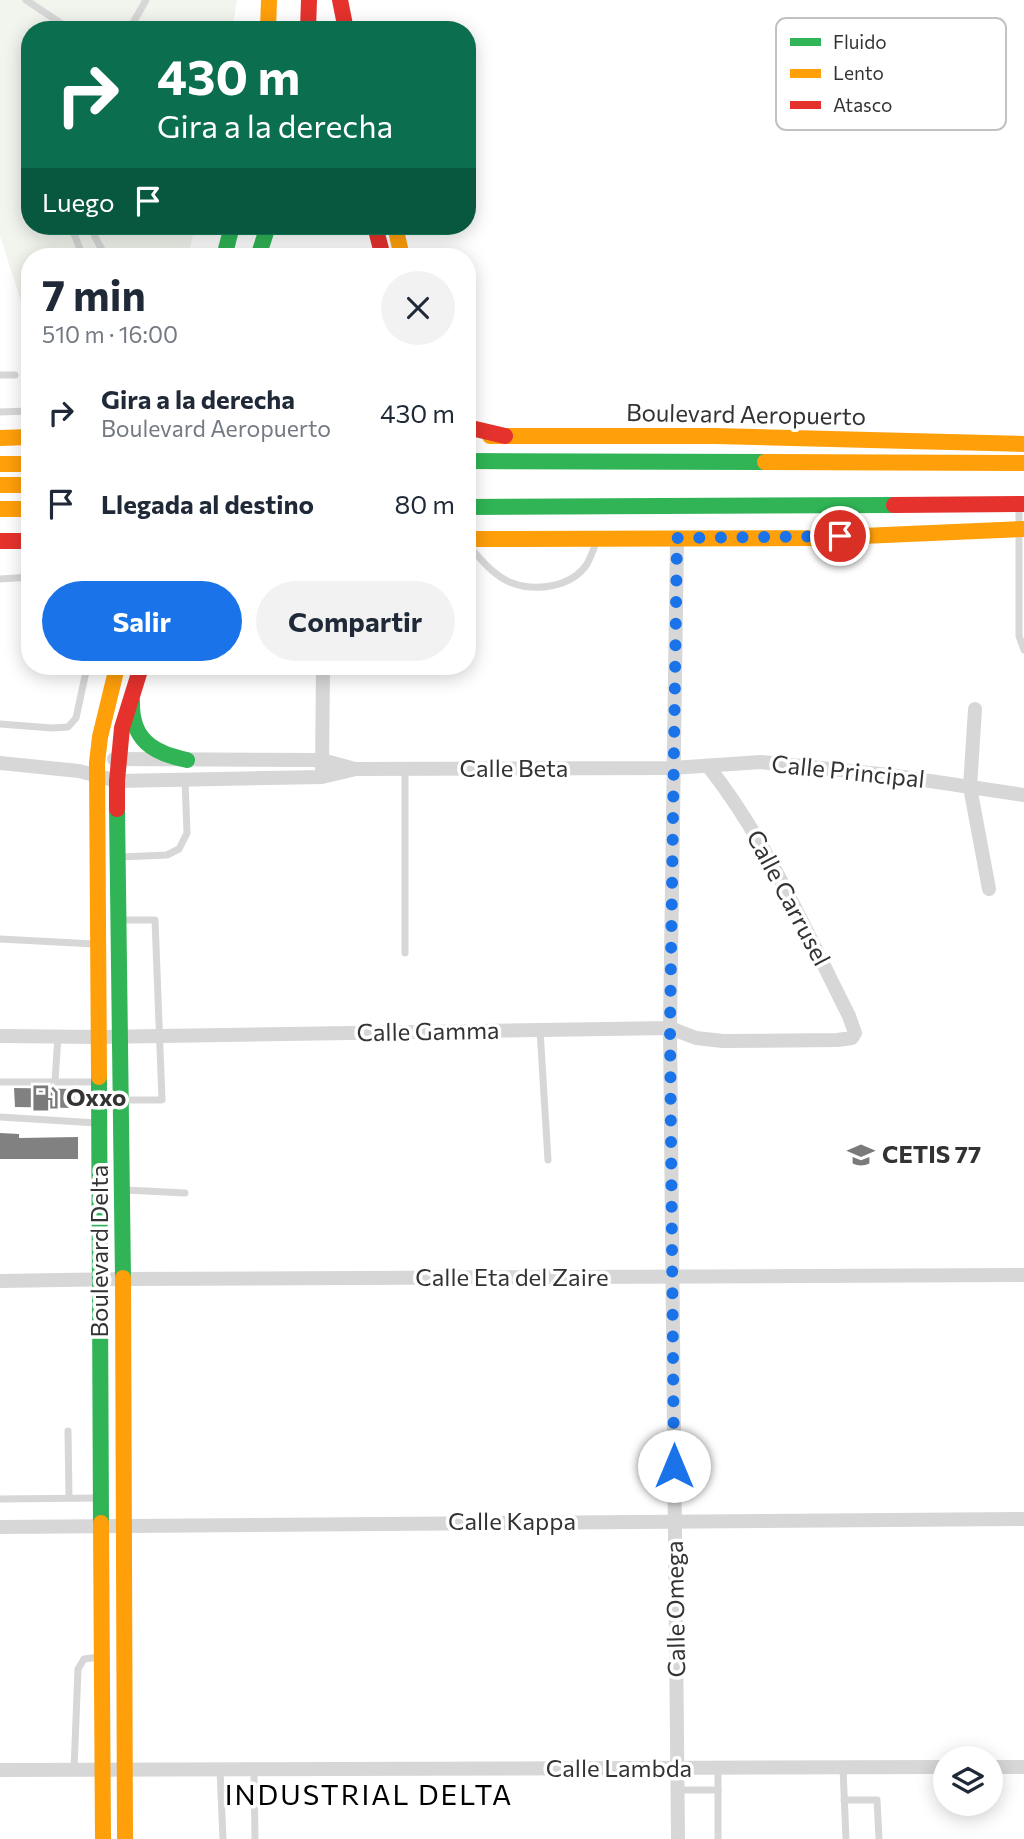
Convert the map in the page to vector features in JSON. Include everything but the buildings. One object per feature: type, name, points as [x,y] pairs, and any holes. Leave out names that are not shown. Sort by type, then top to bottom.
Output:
[{"type":"main road","points":[[268,21],[269,0]]},
{"type":"main road","points":[[308,21],[309,0]]},
{"type":"main road","points":[[340,0],[344,21]]},
{"type":"main road","points":[[476,429],[505,436]]},
{"type":"main road","name":"Boulevard Aeropuerto","points":[[476,436],[729,437],[1024,444]]},
{"type":"main road","points":[[0,438],[21,437]]},
{"type":"main road","name":"Boulevard Aeropuerto","points":[[476,461],[1024,463]]},
{"type":"main road","points":[[0,464],[21,464]]},
{"type":"main road","points":[[0,485],[21,485]]},
{"type":"main road","points":[[476,507],[1021,504]]},
{"type":"main road","points":[[0,509],[21,509]]},
{"type":"main road","points":[[476,542],[599,537],[954,533],[1021,529]]},
{"type":"main road","points":[[0,541],[21,541]]},
{"type":"main road","name":"Boulevard Delta","points":[[103,1839],[97,770],[100,737],[115,675]]},
{"type":"main road","name":"Boulevard Delta","points":[[125,1839],[122,1100],[117,781],[122,728],[139,675]]},
{"type":"main road","points":[[134,690],[130,714],[141,736],[156,751],[167,757],[187,760]]},
{"type":"street","name":"Calle Omega","points":[[677,538],[670,1028],[678,1839]]},
{"type":"street","points":[[322,777],[323,675]]},
{"type":"street","points":[[975,709],[970,787],[989,889]]},
{"type":"street","name":"Calle Beta","points":[[0,763],[79,771],[97,770],[119,758],[321,760],[356,769]]},
{"type":"street","name":"Calle Principal","points":[[672,768],[761,762],[788,764],[1024,795]]},
{"type":"street","name":"Calle Carrusel","points":[[708,766],[764,849],[849,1016],[856,1032],[854,1037]]},
{"type":"street","name":"Calle Beta","points":[[97,770],[117,781],[322,777],[356,769],[672,768]]},
{"type":"street","name":"Calle Gamma","points":[[0,1036],[99,1037],[670,1028],[696,1038],[723,1041],[836,1040],[854,1037]]},
{"type":"street","name":"Calle Eta del Zaire","points":[[0,1281],[1024,1276]]},
{"type":"street","name":"Calle Kappa","points":[[0,1527],[1024,1520]]},
{"type":"street","name":"Calle Lambda","points":[[0,1770],[933,1767]]},
{"type":"street","points":[[1003,1767],[1024,1767]]},
{"type":"lane","points":[[26,0],[58,21]]},
{"type":"lane","points":[[134,21],[146,0]]},
{"type":"lane","points":[[0,375],[15,375]]},
{"type":"lane","points":[[0,412],[21,411]]},
{"type":"lane","points":[[1021,504],[1019,636],[1024,650]]},
{"type":"lane","points":[[476,553],[490,569],[513,584],[551,588],[572,578],[586,566],[599,537]]},
{"type":"lane","points":[[0,579],[21,578]]},
{"type":"lane","points":[[0,724],[68,727],[76,718],[85,675]]},
{"type":"lane","points":[[405,769],[405,953]]},
{"type":"lane","points":[[119,858],[167,855],[179,849],[187,833],[185,779]]},
{"type":"lane","points":[[119,920],[155,920],[162,1100],[122,1100]]},
{"type":"lane","points":[[0,939],[99,944]]},
{"type":"lane","points":[[540,1030],[548,1160]]},
{"type":"lane","points":[[55,1081],[58,1036]]},
{"type":"lane","points":[[0,1082],[98,1082]]},
{"type":"lane","points":[[0,1117],[99,1124]]},
{"type":"lane","points":[[122,1190],[185,1193]]},
{"type":"lane","points":[[68,1431],[69,1498]]},
{"type":"lane","points":[[0,1499],[102,1498]]},
{"type":"lane","points":[[74,1771],[79,1665],[88,1658],[103,1657]]},
{"type":"lane","points":[[718,1768],[718,1839]]},
{"type":"lane","points":[[843,1768],[846,1839]]},
{"type":"lane","points":[[220,1770],[223,1839]]},
{"type":"lane","points":[[254,1770],[255,1839]]},
{"type":"lane","points":[[678,1790],[718,1790]]},
{"type":"lane","points":[[844,1800],[877,1800],[879,1839]]},
{"type":"shaded area","points":[[0,0],[237,0],[234,21],[21,21],[21,235],[193,235],[190,248],[21,248],[21,301],[0,236]]},
{"type":"traffic: fast","points":[[226,248],[230,235]]},
{"type":"traffic: fast","points":[[261,248],[265,235]]},
{"type":"traffic: fast","points":[[476,461],[765,462]]},
{"type":"traffic: fast","points":[[476,507],[894,505]]},
{"type":"traffic: fast","points":[[132,701],[135,725],[146,742],[164,753],[187,760]]},
{"type":"traffic: fast","points":[[117,809],[123,1278]]},
{"type":"traffic: fast","points":[[99,1077],[101,1523]]},
{"type":"traffic: slow","points":[[268,21],[269,0]]},
{"type":"traffic: slow","points":[[397,235],[400,248]]},
{"type":"traffic: slow","points":[[490,436],[715,436],[1024,444]]},
{"type":"traffic: slow","points":[[0,438],[21,437]]},
{"type":"traffic: slow","points":[[765,462],[1024,463]]},
{"type":"traffic: slow","points":[[0,464],[21,464]]},
{"type":"traffic: slow","points":[[0,485],[21,485]]},
{"type":"traffic: slow","points":[[0,509],[21,509]]},
{"type":"traffic: slow","points":[[476,539],[816,538],[1024,529]]},
{"type":"traffic: slow","points":[[99,1077],[97,763],[100,737],[115,675]]},
{"type":"traffic: slow","points":[[123,1278],[125,1839]]},
{"type":"traffic: slow","points":[[101,1523],[103,1839]]},
{"type":"traffic: jam","points":[[308,21],[309,0]]},
{"type":"traffic: jam","points":[[340,0],[344,21]]},
{"type":"traffic: jam","points":[[377,235],[381,248]]},
{"type":"traffic: jam","points":[[476,429],[505,436]]},
{"type":"traffic: jam","points":[[894,505],[1024,504]]},
{"type":"traffic: jam","points":[[0,541],[21,541]]},
{"type":"traffic: jam","points":[[117,809],[122,728],[139,675]]},
{"type":"place","name":"Oxxo","points":[[45,1098]]},
{"type":"place","name":"CETIS 77","points":[[861,1155]]},
{"type":"district","name":"INDUSTRIAL DELTA","points":[[369,1795]]},
{"type":"route","points":[[674,1466],[670,1028],[677,538],[840,536]]}]
